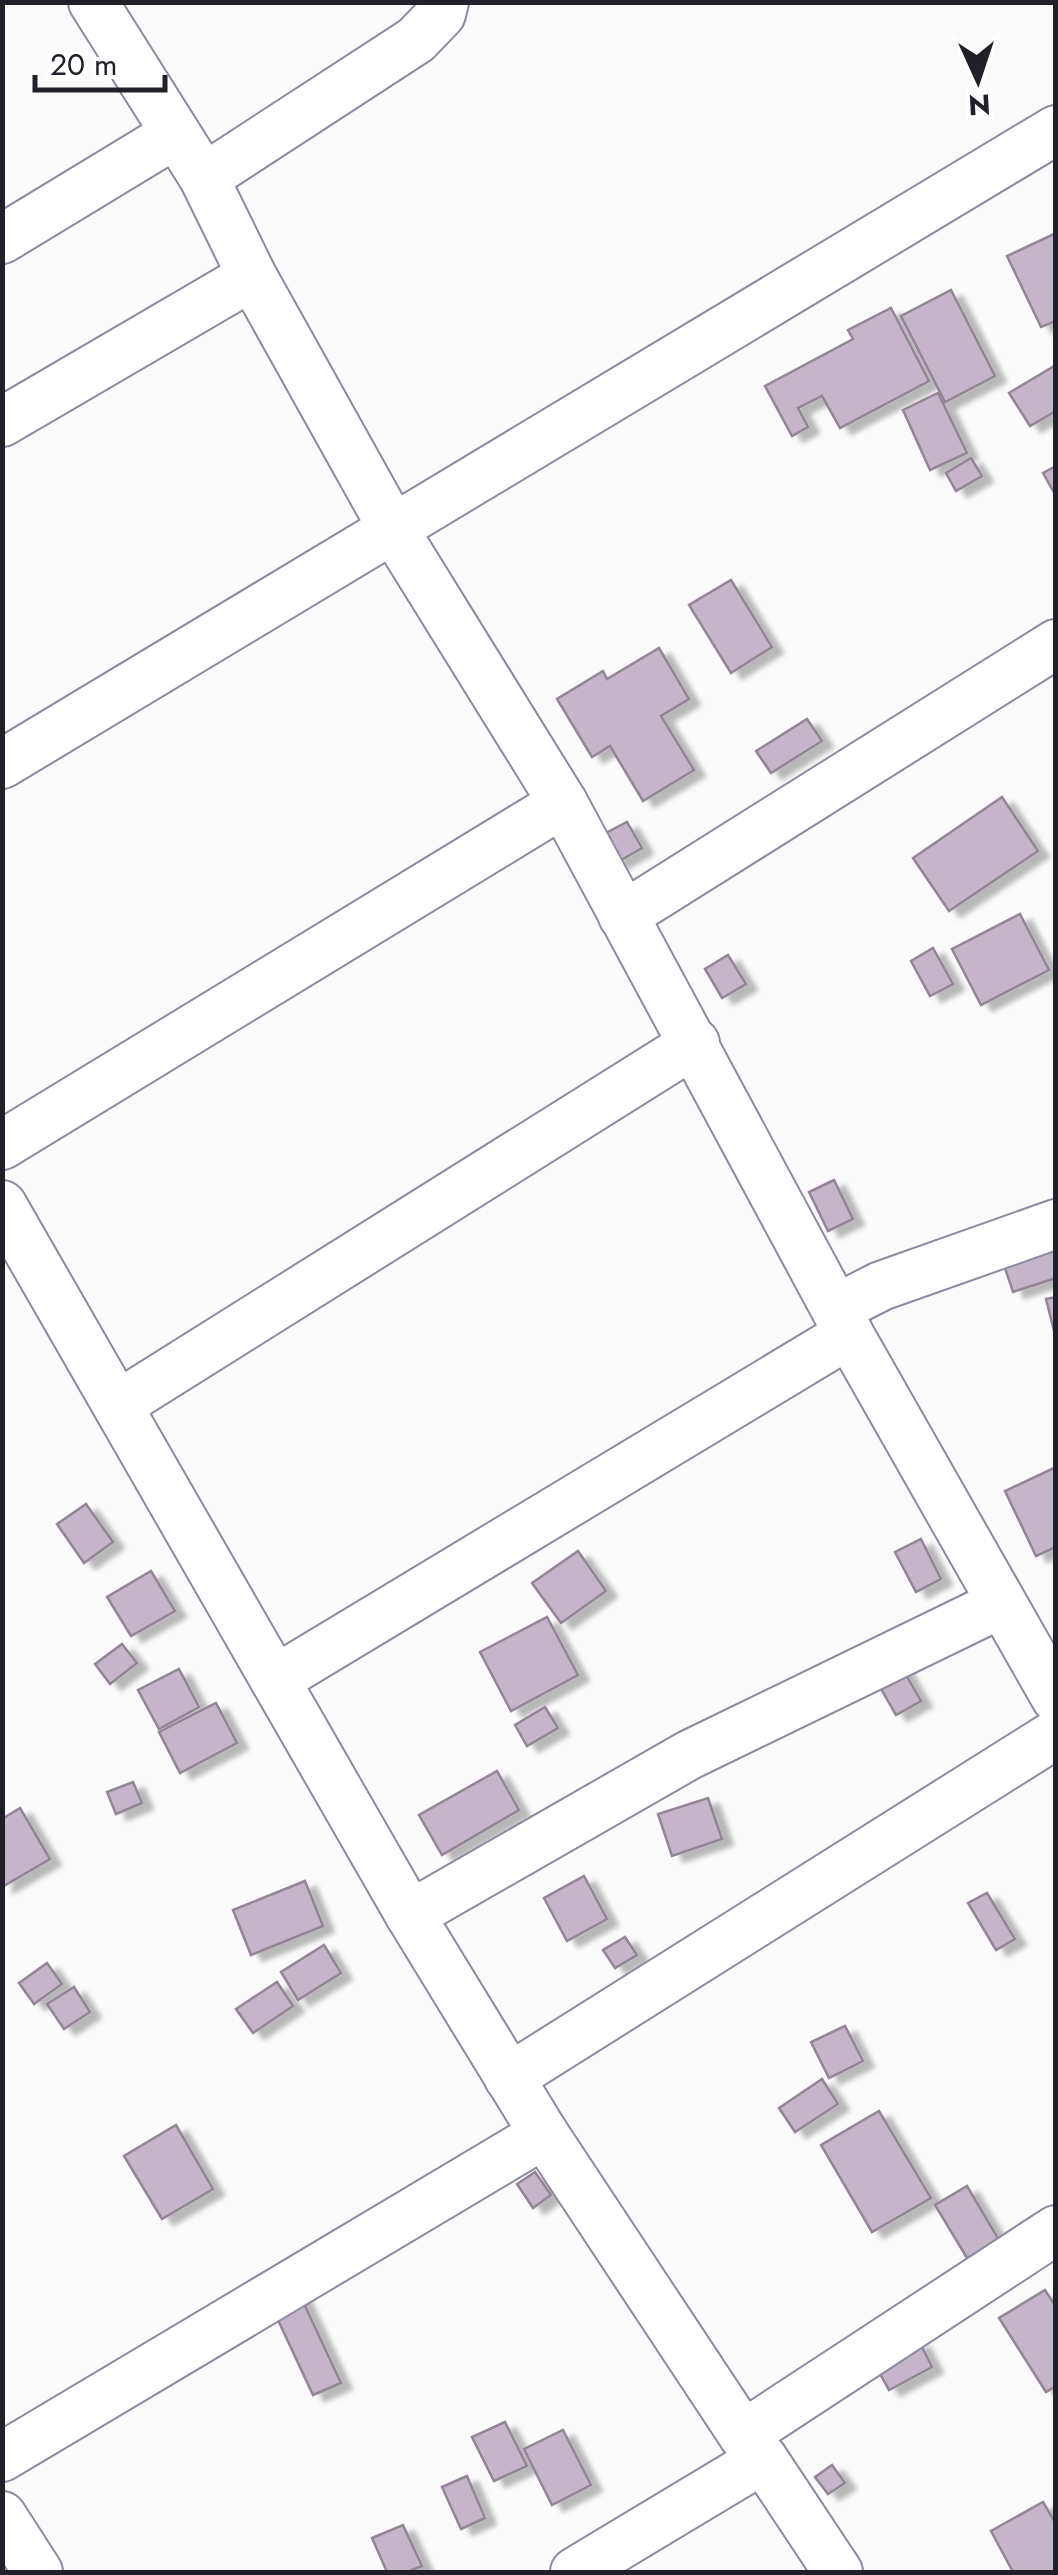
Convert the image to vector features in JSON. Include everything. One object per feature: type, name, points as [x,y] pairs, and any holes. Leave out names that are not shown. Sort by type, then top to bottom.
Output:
[{"type":"street","points":[[93,2],[204,178],[252,276],[392,527],[562,803],[842,1322],[1056,1698]]},
{"type":"street","points":[[204,178],[416,40],[441,14],[444,2]]},
{"type":"street","points":[[2,764],[1056,130]]},
{"type":"street","points":[[2,239],[175,134]]},
{"type":"street","points":[[2,422],[252,276]]},
{"type":"street","points":[[623,916],[1056,644]]},
{"type":"street","points":[[2,1145],[562,803]]},
{"type":"street","points":[[118,1405],[695,1044]]},
{"type":"street","points":[[7,1223],[118,1405],[410,1916],[509,2078],[838,2572]]},
{"type":"street","points":[[274,1680],[842,1322],[882,1286],[1056,1224]]},
{"type":"street","points":[[410,1916],[688,1755],[1000,1604]]},
{"type":"street","points":[[509,2078],[1056,1734]]},
{"type":"street","points":[[2,2457],[544,2134]]},
{"type":"street","points":[[575,2572],[1056,2230]]},
{"type":"street","points":[[2,2516],[38,2572]]},
{"type":"building","points":[[1056,233],[1056,321],[1041,327],[1007,256]]},
{"type":"building","points":[[951,290],[995,376],[945,402],[901,316]]},
{"type":"building","points":[[891,308],[929,381],[840,428],[822,396],[798,408],[808,427],[792,436],[765,386],[853,339],[848,330]]},
{"type":"building","points":[[1056,365],[1056,411],[1030,426],[1009,393]]},
{"type":"building","points":[[938,393],[967,453],[930,470],[903,410]]},
{"type":"building","points":[[971,458],[982,476],[956,491],[946,473]]},
{"type":"building","points":[[1056,466],[1056,496],[1043,473]]},
{"type":"building","points":[[731,580],[772,647],[731,673],[689,605]]},
{"type":"building","points":[[659,648],[689,699],[661,716],[694,770],[643,801],[610,746],[592,757],[557,699],[603,671],[607,679]]},
{"type":"building","points":[[807,719],[822,741],[771,773],[756,751]]},
{"type":"building","points":[[1002,797],[1038,851],[949,911],[913,858]]},
{"type":"building","points":[[627,822],[642,848],[616,863],[602,835]]},
{"type":"building","points":[[1020,914],[1049,970],[981,1005],[952,949]]},
{"type":"building","points":[[933,948],[953,984],[930,996],[911,961]]},
{"type":"building","points":[[728,955],[746,984],[722,998],[705,969]]},
{"type":"building","points":[[834,1180],[853,1219],[828,1231],[809,1192]]},
{"type":"building","points":[[1056,1241],[1056,1278],[1013,1292],[1002,1259]]},
{"type":"building","points":[[1056,1297],[1056,1339],[1046,1299]]},
{"type":"building","points":[[1056,1467],[1056,1547],[1036,1556],[1005,1491]]},
{"type":"building","points":[[86,1504],[113,1542],[84,1563],[57,1524]]},
{"type":"building","points":[[921,1539],[941,1579],[916,1592],[895,1552]]},
{"type":"building","points":[[578,1551],[606,1591],[561,1623],[532,1583]]},
{"type":"building","points":[[151,1571],[175,1611],[131,1636],[107,1597]]},
{"type":"building","points":[[547,1617],[578,1675],[511,1711],[480,1652]]},
{"type":"building","points":[[122,1644],[137,1663],[110,1684],[95,1664]]},
{"type":"building","points":[[897,1659],[921,1701],[896,1715],[872,1673]]},
{"type":"building","points":[[179,1669],[199,1707],[159,1729],[138,1690]]},
{"type":"building","points":[[216,1703],[237,1743],[180,1773],[159,1732]]},
{"type":"building","points":[[545,1707],[558,1728],[527,1746],[515,1725]]},
{"type":"building","points":[[497,1771],[519,1810],[442,1855],[419,1815]]},
{"type":"building","points":[[133,1782],[142,1803],[116,1814],[107,1792]]},
{"type":"building","points":[[708,1798],[722,1839],[672,1856],[658,1814]]},
{"type":"building","points":[[20,1808],[50,1859],[2,1887],[2,1819]]},
{"type":"building","points":[[584,1876],[607,1919],[567,1941],[544,1898]]},
{"type":"building","points":[[305,1881],[323,1926],[251,1955],[233,1910]]},
{"type":"building","points":[[987,1893],[1015,1939],[996,1950],[968,1903]]},
{"type":"building","points":[[625,1937],[637,1955],[615,1968],[603,1950]]},
{"type":"building","points":[[324,1945],[341,1973],[298,2000],[281,1972]]},
{"type":"building","points":[[47,1963],[62,1984],[34,2004],[19,1983]]},
{"type":"building","points":[[277,1982],[293,2006],[253,2033],[236,2009]]},
{"type":"building","points":[[74,1987],[90,2012],[64,2029],[47,2004]]},
{"type":"building","points":[[845,2026],[863,2061],[829,2078],[811,2042]]},
{"type":"building","points":[[822,2079],[838,2104],[795,2132],[779,2108]]},
{"type":"building","points":[[879,2111],[931,2198],[872,2232],[821,2145]]},
{"type":"building","points":[[176,2125],[213,2189],[162,2219],[124,2156]]},
{"type":"building","points":[[535,2172],[551,2195],[533,2208],[517,2184]]},
{"type":"building","points":[[967,2186],[999,2240],[967,2258],[935,2205]]},
{"type":"building","points":[[1045,2290],[1056,2307],[1056,2386],[1046,2392],[999,2318]]},
{"type":"building","points":[[299,2293],[341,2383],[313,2395],[271,2305]]},
{"type":"building","points":[[919,2341],[932,2367],[889,2390],[875,2365]]},
{"type":"building","points":[[505,2422],[527,2466],[494,2481],[472,2437]]},
{"type":"building","points":[[563,2430],[591,2485],[552,2505],[524,2449]]},
{"type":"building","points":[[832,2465],[845,2483],[828,2494],[815,2477]]},
{"type":"building","points":[[467,2476],[485,2518],[461,2529],[442,2487]]},
{"type":"building","points":[[1043,2502],[1056,2524],[1056,2572],[1013,2572],[991,2531]]},
{"type":"building","points":[[403,2525],[422,2566],[407,2572],[387,2572],[372,2538]]}]
